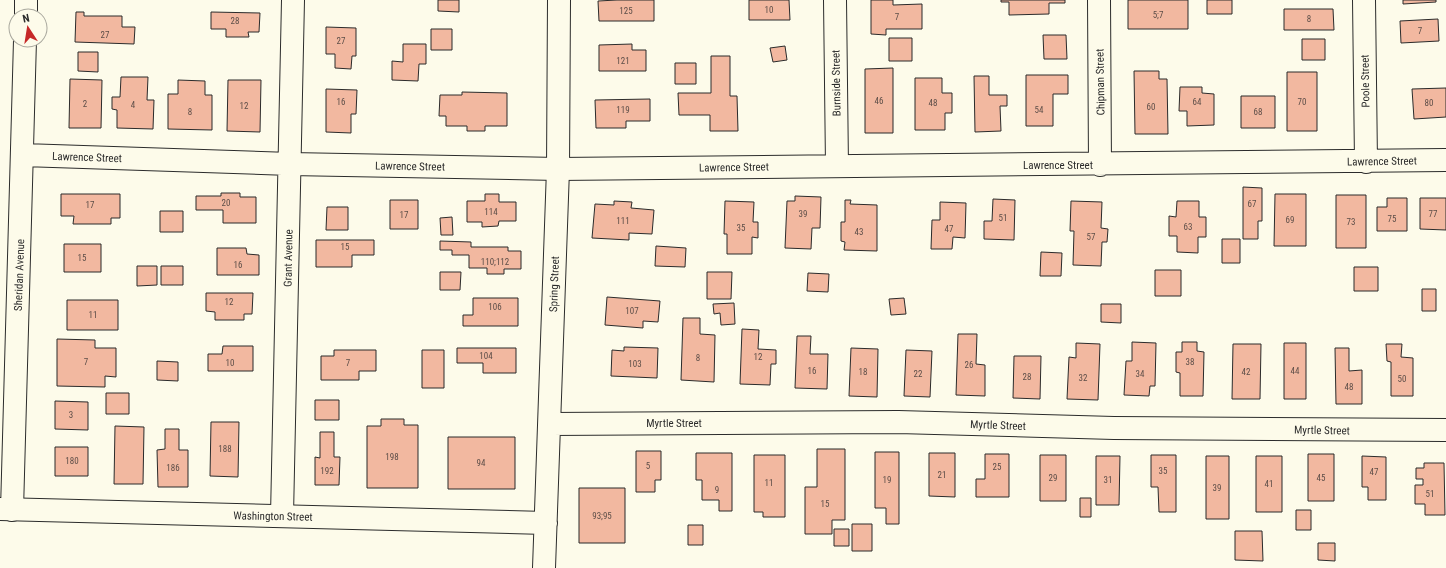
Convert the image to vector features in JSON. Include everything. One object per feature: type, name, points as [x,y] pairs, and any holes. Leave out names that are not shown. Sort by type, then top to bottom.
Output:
[{"type":"street","name":"Grant Avenue","points":[[282,516],[293,0]]},
{"type":"street","name":"Spring Street","points":[[544,568],[558,170],[559,0]]},
{"type":"street","name":"Burnside Street","points":[[835,0],[837,166]]},
{"type":"street","name":"Chipman Street","points":[[1099,0],[1100,165]]},
{"type":"street","name":"Poole Street","points":[[1364,0],[1366,162]]},
{"type":"street","name":"Sheridan Avenue","points":[[6,509],[23,155],[26,48]]},
{"type":"street","name":"Lawrence Street","points":[[23,155],[290,164],[558,170],[1446,160]]},
{"type":"street","name":"Myrtle Street","points":[[550,424],[898,422],[1114,428],[1446,430]]},
{"type":"street","name":"Washington Street","points":[[6,509],[546,523]]},
{"type":"building","points":[[438,0],[459,0],[459,12],[438,11]]},
{"type":"building","points":[[654,0],[654,21],[599,21],[598,1]]},
{"type":"building","points":[[749,0],[789,0],[790,20],[749,20]]},
{"type":"building","points":[[871,0],[893,0],[893,5],[922,4],[922,29],[886,29],[886,35],[871,34]]},
{"type":"building","points":[[1001,0],[1065,0],[1065,3],[1049,3],[1049,14],[1009,15],[1009,2],[1001,2]]},
{"type":"building","points":[[1128,0],[1188,0],[1188,29],[1128,29]]},
{"type":"building","points":[[1207,0],[1232,0],[1232,14],[1207,14]]},
{"type":"building","points":[[1403,0],[1436,0],[1436,2],[1403,4]]},
{"type":"building","points":[[1284,9],[1333,9],[1334,30],[1284,30]]},
{"type":"building","points":[[76,12],[84,12],[84,16],[122,16],[122,27],[135,27],[134,44],[75,42]]},
{"type":"building","points":[[211,12],[260,13],[259,32],[248,32],[249,37],[226,37],[226,29],[211,29]]},
{"type":"building","points":[[1438,19],[1439,41],[1401,43],[1400,21]]},
{"type":"building","points":[[326,27],[356,28],[356,56],[352,56],[351,69],[335,68],[335,54],[326,54]]},
{"type":"building","points":[[431,29],[452,29],[452,50],[431,50]]},
{"type":"building","points":[[1043,35],[1066,35],[1067,59],[1044,59]]},
{"type":"building","points":[[889,38],[912,38],[912,61],[889,61]]},
{"type":"building","points":[[1302,39],[1325,39],[1325,60],[1302,60]]},
{"type":"building","points":[[403,44],[426,44],[426,64],[419,64],[418,81],[392,80],[392,61],[403,62]]},
{"type":"building","points":[[632,44],[632,50],[646,50],[646,71],[599,71],[599,45]]},
{"type":"building","points":[[785,46],[787,60],[773,62],[770,48]]},
{"type":"building","points":[[78,52],[98,52],[98,72],[78,71]]},
{"type":"building","points":[[711,56],[730,56],[730,96],[737,96],[738,131],[710,131],[710,115],[679,115],[678,93],[711,93]]},
{"type":"building","points":[[675,63],[696,63],[696,84],[675,84]]},
{"type":"building","points":[[893,68],[893,133],[865,133],[865,69]]},
{"type":"building","points":[[1134,71],[1159,71],[1159,79],[1167,79],[1168,134],[1135,134]]},
{"type":"building","points":[[1287,72],[1317,72],[1317,131],[1287,131]]},
{"type":"building","points":[[1026,75],[1068,75],[1068,94],[1053,94],[1053,126],[1026,126]]},
{"type":"building","points":[[974,76],[989,76],[989,95],[1007,95],[1007,106],[1000,106],[1001,131],[975,132]]},
{"type":"building","points":[[121,77],[148,77],[147,100],[154,100],[153,129],[117,128],[117,110],[112,109],[112,97],[120,97]]},
{"type":"building","points":[[915,78],[942,78],[942,93],[952,93],[952,113],[945,113],[945,130],[915,130]]},
{"type":"building","points":[[70,79],[102,80],[101,128],[69,128]]},
{"type":"building","points":[[178,80],[205,81],[205,95],[212,95],[212,130],[168,129],[168,94],[178,94]]},
{"type":"building","points":[[228,80],[261,80],[260,132],[227,131]]},
{"type":"building","points":[[1180,87],[1202,87],[1202,93],[1214,94],[1214,125],[1187,126],[1187,111],[1179,111]]},
{"type":"building","points":[[1446,88],[1446,117],[1414,119],[1412,89]]},
{"type":"building","points":[[326,89],[357,90],[356,114],[351,114],[351,133],[326,132]]},
{"type":"building","points":[[462,92],[507,93],[507,126],[485,126],[485,131],[467,131],[467,126],[446,126],[446,116],[439,116],[440,95],[462,95]]},
{"type":"building","points":[[1241,96],[1275,96],[1275,128],[1241,128]]},
{"type":"building","points":[[650,99],[650,121],[626,121],[626,128],[596,128],[595,100]]},
{"type":"building","points":[[1243,187],[1262,188],[1262,221],[1258,221],[1258,239],[1243,239]]},
{"type":"building","points":[[221,193],[240,193],[240,197],[256,197],[256,223],[223,223],[223,210],[196,210],[196,196],[221,196]]},
{"type":"building","points":[[61,194],[120,194],[120,218],[111,218],[111,224],[73,224],[74,216],[61,216]]},
{"type":"building","points":[[485,194],[499,194],[499,202],[516,202],[516,221],[499,221],[498,226],[482,227],[482,222],[467,222],[467,201],[485,201]]},
{"type":"building","points":[[1275,194],[1306,194],[1306,246],[1274,246]]},
{"type":"building","points":[[1336,195],[1366,195],[1366,248],[1336,248]]},
{"type":"building","points":[[795,196],[821,197],[820,228],[812,228],[811,249],[785,248],[787,201],[795,201]]},
{"type":"building","points":[[1387,198],[1407,198],[1407,231],[1377,231],[1377,207],[1387,207]]},
{"type":"building","points":[[1420,198],[1446,198],[1446,230],[1420,229]]},
{"type":"building","points":[[993,199],[1015,200],[1014,240],[984,239],[984,221],[992,221]]},
{"type":"building","points":[[390,200],[418,200],[418,229],[390,229]]},
{"type":"building","points":[[845,200],[851,200],[850,204],[877,205],[877,251],[844,250],[845,242],[841,241],[841,222],[845,222]]},
{"type":"building","points":[[614,201],[632,202],[631,208],[654,210],[652,234],[629,233],[629,240],[592,238],[595,204],[614,205]]},
{"type":"building","points":[[725,201],[754,202],[753,222],[758,222],[758,238],[752,237],[752,254],[727,254],[727,234],[724,234]]},
{"type":"building","points":[[1071,201],[1102,202],[1101,228],[1108,229],[1107,242],[1102,242],[1101,266],[1073,265],[1074,231],[1070,231]]},
{"type":"building","points":[[1177,201],[1199,201],[1199,217],[1206,217],[1206,237],[1198,237],[1198,253],[1177,252],[1177,236],[1169,236],[1169,216],[1176,217]]},
{"type":"building","points":[[940,202],[966,203],[965,238],[953,237],[952,249],[931,249],[932,220],[940,220]]},
{"type":"building","points":[[327,207],[348,207],[348,230],[326,230]]},
{"type":"building","points":[[160,211],[183,211],[183,232],[160,232]]},
{"type":"building","points":[[452,217],[453,235],[441,235],[440,218]]},
{"type":"building","points":[[1222,239],[1240,239],[1240,263],[1222,263]]},
{"type":"building","points":[[316,240],[374,240],[374,255],[352,255],[352,267],[316,267]]},
{"type":"building","points":[[440,241],[471,242],[471,247],[508,247],[508,251],[521,251],[521,269],[504,269],[504,274],[487,274],[487,268],[469,268],[469,255],[452,255],[452,250],[440,250]]},
{"type":"building","points":[[64,244],[101,244],[101,272],[64,272]]},
{"type":"building","points":[[656,246],[686,248],[685,267],[655,266]]},
{"type":"building","points":[[217,248],[246,248],[247,254],[259,255],[259,275],[217,275]]},
{"type":"building","points":[[1041,252],[1062,253],[1061,276],[1040,276]]},
{"type":"building","points":[[137,266],[157,266],[157,285],[137,286]]},
{"type":"building","points":[[161,266],[183,266],[183,285],[161,285]]},
{"type":"building","points":[[1354,267],[1378,267],[1378,291],[1354,291]]},
{"type":"building","points":[[1155,270],[1181,270],[1181,296],[1155,296]]},
{"type":"building","points":[[440,272],[461,272],[460,290],[440,290]]},
{"type":"building","points":[[707,272],[732,272],[731,299],[707,299]]},
{"type":"building","points":[[808,273],[829,274],[828,292],[807,291]]},
{"type":"building","points":[[1422,289],[1436,289],[1436,311],[1422,311]]},
{"type":"building","points":[[206,293],[253,293],[252,314],[244,314],[244,320],[215,320],[215,312],[206,311]]},
{"type":"building","points":[[607,297],[660,301],[658,322],[643,321],[643,328],[605,325]]},
{"type":"building","points":[[473,298],[518,298],[518,326],[463,326],[463,315],[473,315]]},
{"type":"building","points":[[904,298],[906,314],[891,315],[889,299]]},
{"type":"building","points":[[67,300],[118,300],[118,330],[67,330]]},
{"type":"building","points":[[734,303],[735,324],[721,325],[720,313],[714,314],[713,304]]},
{"type":"building","points":[[1101,304],[1121,304],[1121,323],[1101,322]]},
{"type":"building","points":[[683,318],[700,318],[700,334],[715,335],[714,382],[681,380]]},
{"type":"building","points":[[742,329],[759,330],[758,349],[776,350],[776,364],[771,364],[770,385],[740,384]]},
{"type":"building","points":[[958,334],[977,334],[976,364],[985,365],[985,396],[956,395]]},
{"type":"building","points":[[797,336],[811,336],[810,354],[828,354],[827,389],[795,388]]},
{"type":"building","points":[[57,339],[95,340],[95,348],[116,348],[116,377],[105,376],[105,387],[57,386]]},
{"type":"building","points":[[1132,342],[1156,343],[1155,386],[1150,386],[1149,396],[1124,395],[1126,361],[1132,361]]},
{"type":"building","points":[[1182,342],[1197,342],[1197,351],[1204,352],[1203,396],[1180,396],[1180,373],[1176,372],[1176,352],[1182,352]]},
{"type":"building","points":[[1076,343],[1100,344],[1098,400],[1067,399],[1069,357],[1076,358]]},
{"type":"building","points":[[1284,343],[1306,343],[1306,399],[1284,399]]},
{"type":"building","points":[[1233,344],[1261,344],[1260,399],[1232,399]]},
{"type":"building","points":[[1386,344],[1402,344],[1401,357],[1413,358],[1413,396],[1391,396],[1391,362],[1387,361]]},
{"type":"building","points":[[223,346],[253,346],[253,371],[208,371],[208,354],[222,354]]},
{"type":"building","points":[[624,347],[658,348],[657,378],[611,376],[612,350],[624,351]]},
{"type":"building","points":[[457,348],[516,348],[516,373],[483,373],[483,363],[457,363]]},
{"type":"building","points":[[851,348],[878,349],[877,397],[849,396]]},
{"type":"building","points":[[1335,348],[1349,348],[1349,371],[1362,370],[1362,404],[1336,404]]},
{"type":"building","points":[[334,350],[376,350],[376,371],[359,371],[359,380],[321,380],[321,356],[334,356]]},
{"type":"building","points":[[422,350],[444,350],[444,388],[422,388]]},
{"type":"building","points":[[906,350],[932,351],[930,397],[904,396]]},
{"type":"building","points":[[1014,356],[1041,356],[1040,399],[1013,398]]},
{"type":"building","points":[[157,361],[178,362],[178,381],[157,380]]},
{"type":"building","points":[[106,393],[129,393],[129,414],[106,414]]},
{"type":"building","points":[[315,400],[339,400],[339,420],[315,420]]},
{"type":"building","points":[[55,401],[88,402],[88,430],[55,429]]},
{"type":"building","points":[[381,419],[404,419],[404,425],[418,425],[418,488],[367,488],[367,426],[381,426]]},
{"type":"building","points":[[211,422],[239,422],[238,477],[210,476]]},
{"type":"building","points":[[115,426],[144,427],[143,484],[114,484]]},
{"type":"building","points":[[165,429],[179,429],[179,450],[188,450],[188,487],[158,487],[157,450],[165,449]]},
{"type":"building","points":[[320,432],[334,432],[334,457],[340,457],[339,485],[315,485],[315,457],[320,458]]},
{"type":"building","points":[[448,437],[515,437],[515,489],[448,489]]},
{"type":"building","points":[[55,447],[88,447],[88,476],[55,476]]},
{"type":"building","points":[[817,449],[845,449],[845,520],[832,520],[832,534],[805,534],[805,487],[817,487]]},
{"type":"building","points":[[636,451],[661,451],[661,480],[655,480],[655,492],[636,492]]},
{"type":"building","points":[[875,452],[899,452],[899,524],[886,524],[886,508],[875,508]]},
{"type":"building","points":[[696,453],[732,453],[732,511],[719,511],[719,500],[702,500],[702,480],[696,480]]},
{"type":"building","points":[[929,453],[955,453],[955,497],[929,496]]},
{"type":"building","points":[[985,454],[1009,454],[1009,497],[976,497],[976,479],[985,479]]},
{"type":"building","points":[[1308,454],[1334,454],[1334,501],[1308,501]]},
{"type":"building","points":[[754,455],[785,455],[785,517],[763,517],[763,512],[754,512]]},
{"type":"building","points":[[1040,455],[1066,455],[1066,501],[1040,501]]},
{"type":"building","points":[[1151,455],[1176,455],[1176,512],[1159,512],[1158,487],[1151,487]]},
{"type":"building","points":[[1096,456],[1120,456],[1119,505],[1096,505]]},
{"type":"building","points":[[1206,456],[1229,456],[1229,519],[1206,519]]},
{"type":"building","points":[[1256,456],[1282,456],[1282,512],[1256,512]]},
{"type":"building","points":[[1362,456],[1386,457],[1386,500],[1368,500],[1368,487],[1362,487]]},
{"type":"building","points":[[1424,463],[1444,463],[1445,515],[1425,515],[1425,504],[1415,504],[1415,485],[1423,485],[1423,479],[1416,479],[1416,468],[1424,468]]},
{"type":"building","points":[[579,488],[625,488],[625,543],[579,543]]},
{"type":"building","points":[[1080,498],[1091,498],[1091,517],[1080,517]]},
{"type":"building","points":[[1296,510],[1311,510],[1311,530],[1296,530]]},
{"type":"building","points":[[852,524],[872,524],[872,551],[852,551]]},
{"type":"building","points":[[688,525],[703,525],[703,545],[688,545]]},
{"type":"building","points":[[834,529],[849,529],[849,546],[834,546]]},
{"type":"building","points":[[1235,531],[1262,531],[1263,561],[1235,560]]},
{"type":"building","points":[[1318,543],[1335,543],[1335,561],[1318,560]]}]
